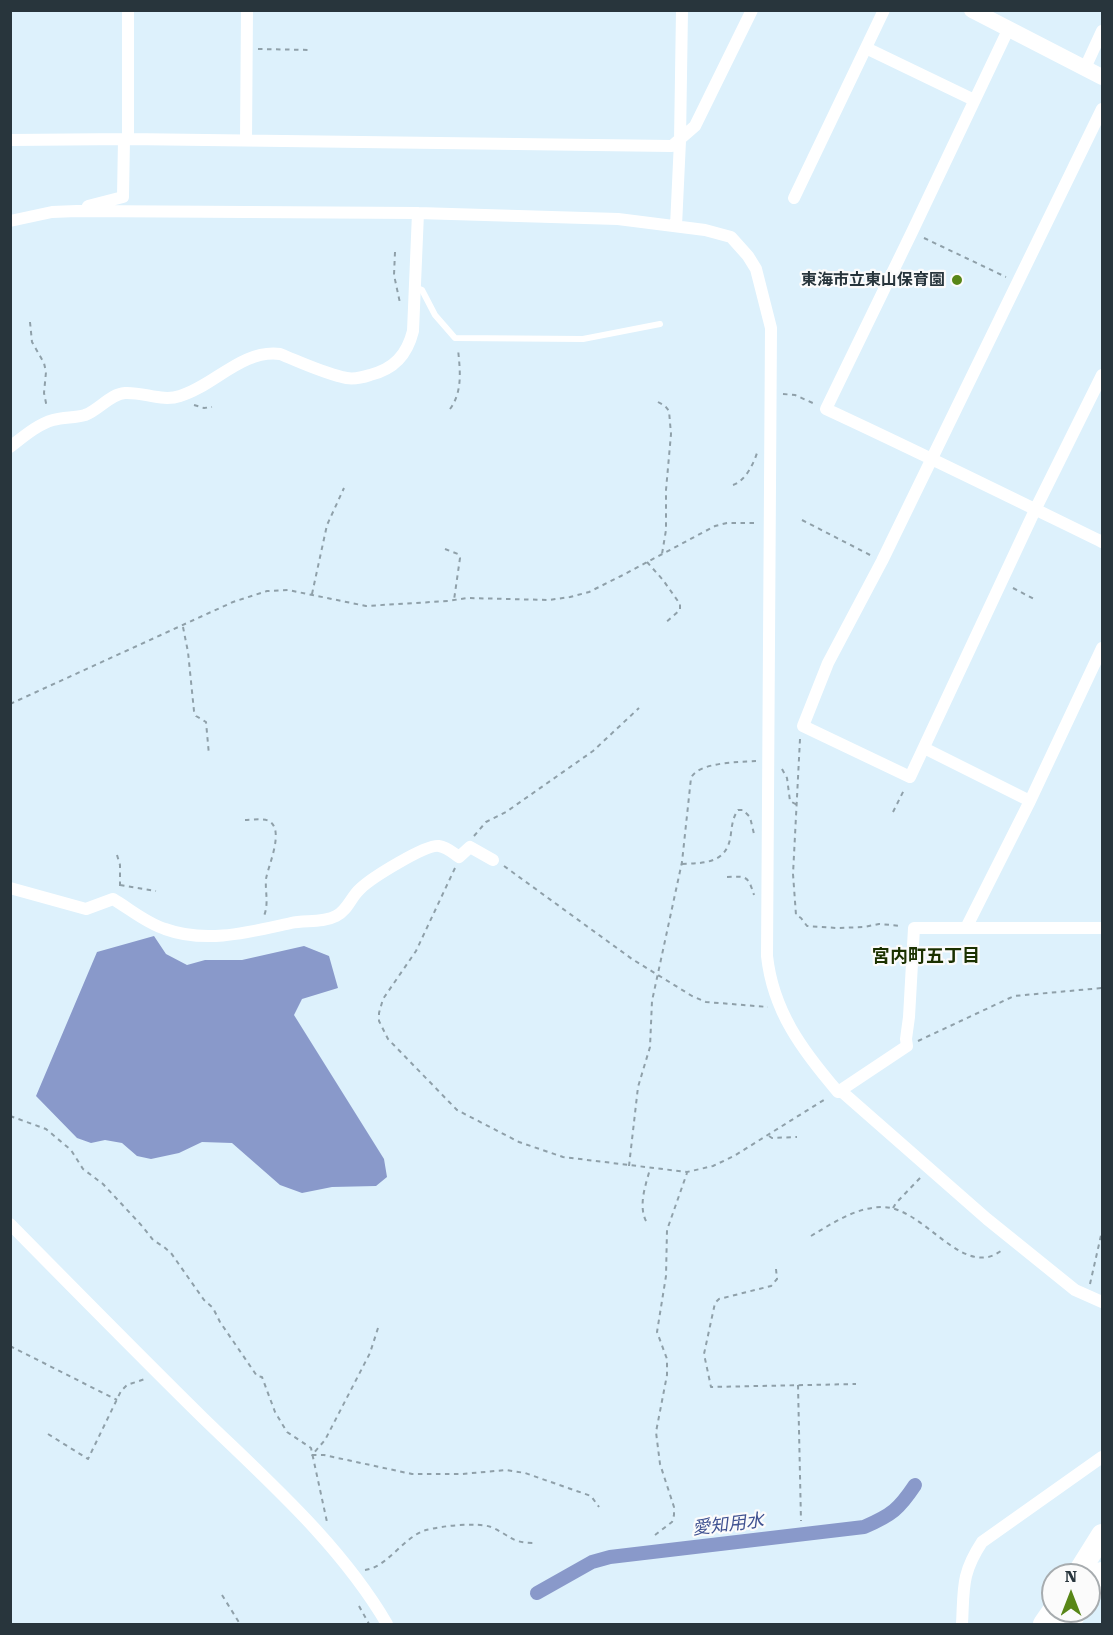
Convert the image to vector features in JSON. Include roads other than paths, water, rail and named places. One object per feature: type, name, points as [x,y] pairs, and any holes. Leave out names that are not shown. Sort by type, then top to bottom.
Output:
[{"type":"highway","points":[[1084,1563],[1102,1535]]},
{"type":"street","points":[[86,211],[88,206],[123,197],[128,10]]},
{"type":"street","points":[[246,140],[247,10]]},
{"type":"street","points":[[676,226],[682,10]]},
{"type":"street","points":[[10,140],[246,140],[672,146],[695,126],[752,10]]},
{"type":"street","points":[[794,198],[884,10]]},
{"type":"street","points":[[972,10],[1102,77]]},
{"type":"street","points":[[1008,30],[826,409],[932,458],[1102,542]]},
{"type":"street","points":[[1084,68],[1102,31]]},
{"type":"street","points":[[866,48],[974,100]]},
{"type":"street","points":[[1102,109],[882,561],[828,663],[803,726],[910,777],[1035,510],[1102,375]]},
{"type":"street","points":[[10,221],[52,212],[86,211],[418,213],[618,219],[705,230],[731,237],[756,269],[771,328],[768,920],[769,970],[779,1008],[812,1062],[839,1091],[1075,1290],[1102,1302]]},
{"type":"street","points":[[10,447],[50,421],[85,414],[117,395],[125,393],[168,398],[180,396],[258,355],[280,354],[344,378],[362,378],[378,373],[398,362],[409,346],[413,321],[418,213]]},
{"type":"street","points":[[966,928],[1030,801],[1102,648]]},
{"type":"street","points":[[924,748],[1030,801]]},
{"type":"street","points":[[10,888],[86,909],[113,899],[164,929],[187,935],[228,936],[299,921],[328,919],[337,916],[360,888],[369,881],[430,847],[444,847],[459,857],[470,847],[493,860]]},
{"type":"street","points":[[839,1091],[907,1046],[914,928],[1102,926]]},
{"type":"street","points":[[10,1224],[326,1540],[363,1587],[387,1624]]},
{"type":"street","points":[[962,1624],[964,1577],[970,1559],[982,1542],[1102,1457]]},
{"type":"lane","points":[[415,287],[422,290],[435,315],[455,338],[583,339],[660,324]]},
{"type":"water","points":[[154,936],[166,954],[187,965],[205,960],[242,960],[304,946],[329,956],[338,988],[302,999],[294,1015],[384,1159],[387,1177],[376,1186],[332,1187],[302,1193],[280,1185],[232,1143],[202,1142],[179,1153],[151,1159],[137,1156],[122,1143],[105,1140],[91,1143],[77,1138],[36,1096],[97,952]]},
{"type":"waterway","name":"愛知用水","points":[[537,1593],[592,1562],[610,1557],[864,1527],[882,1519],[894,1510],[915,1485]]},
{"type":"place","name":"東海市立東山保育園","points":[[957,280]]},
{"type":"district","name":"宮内町五丁目","points":[[926,957]]}]
